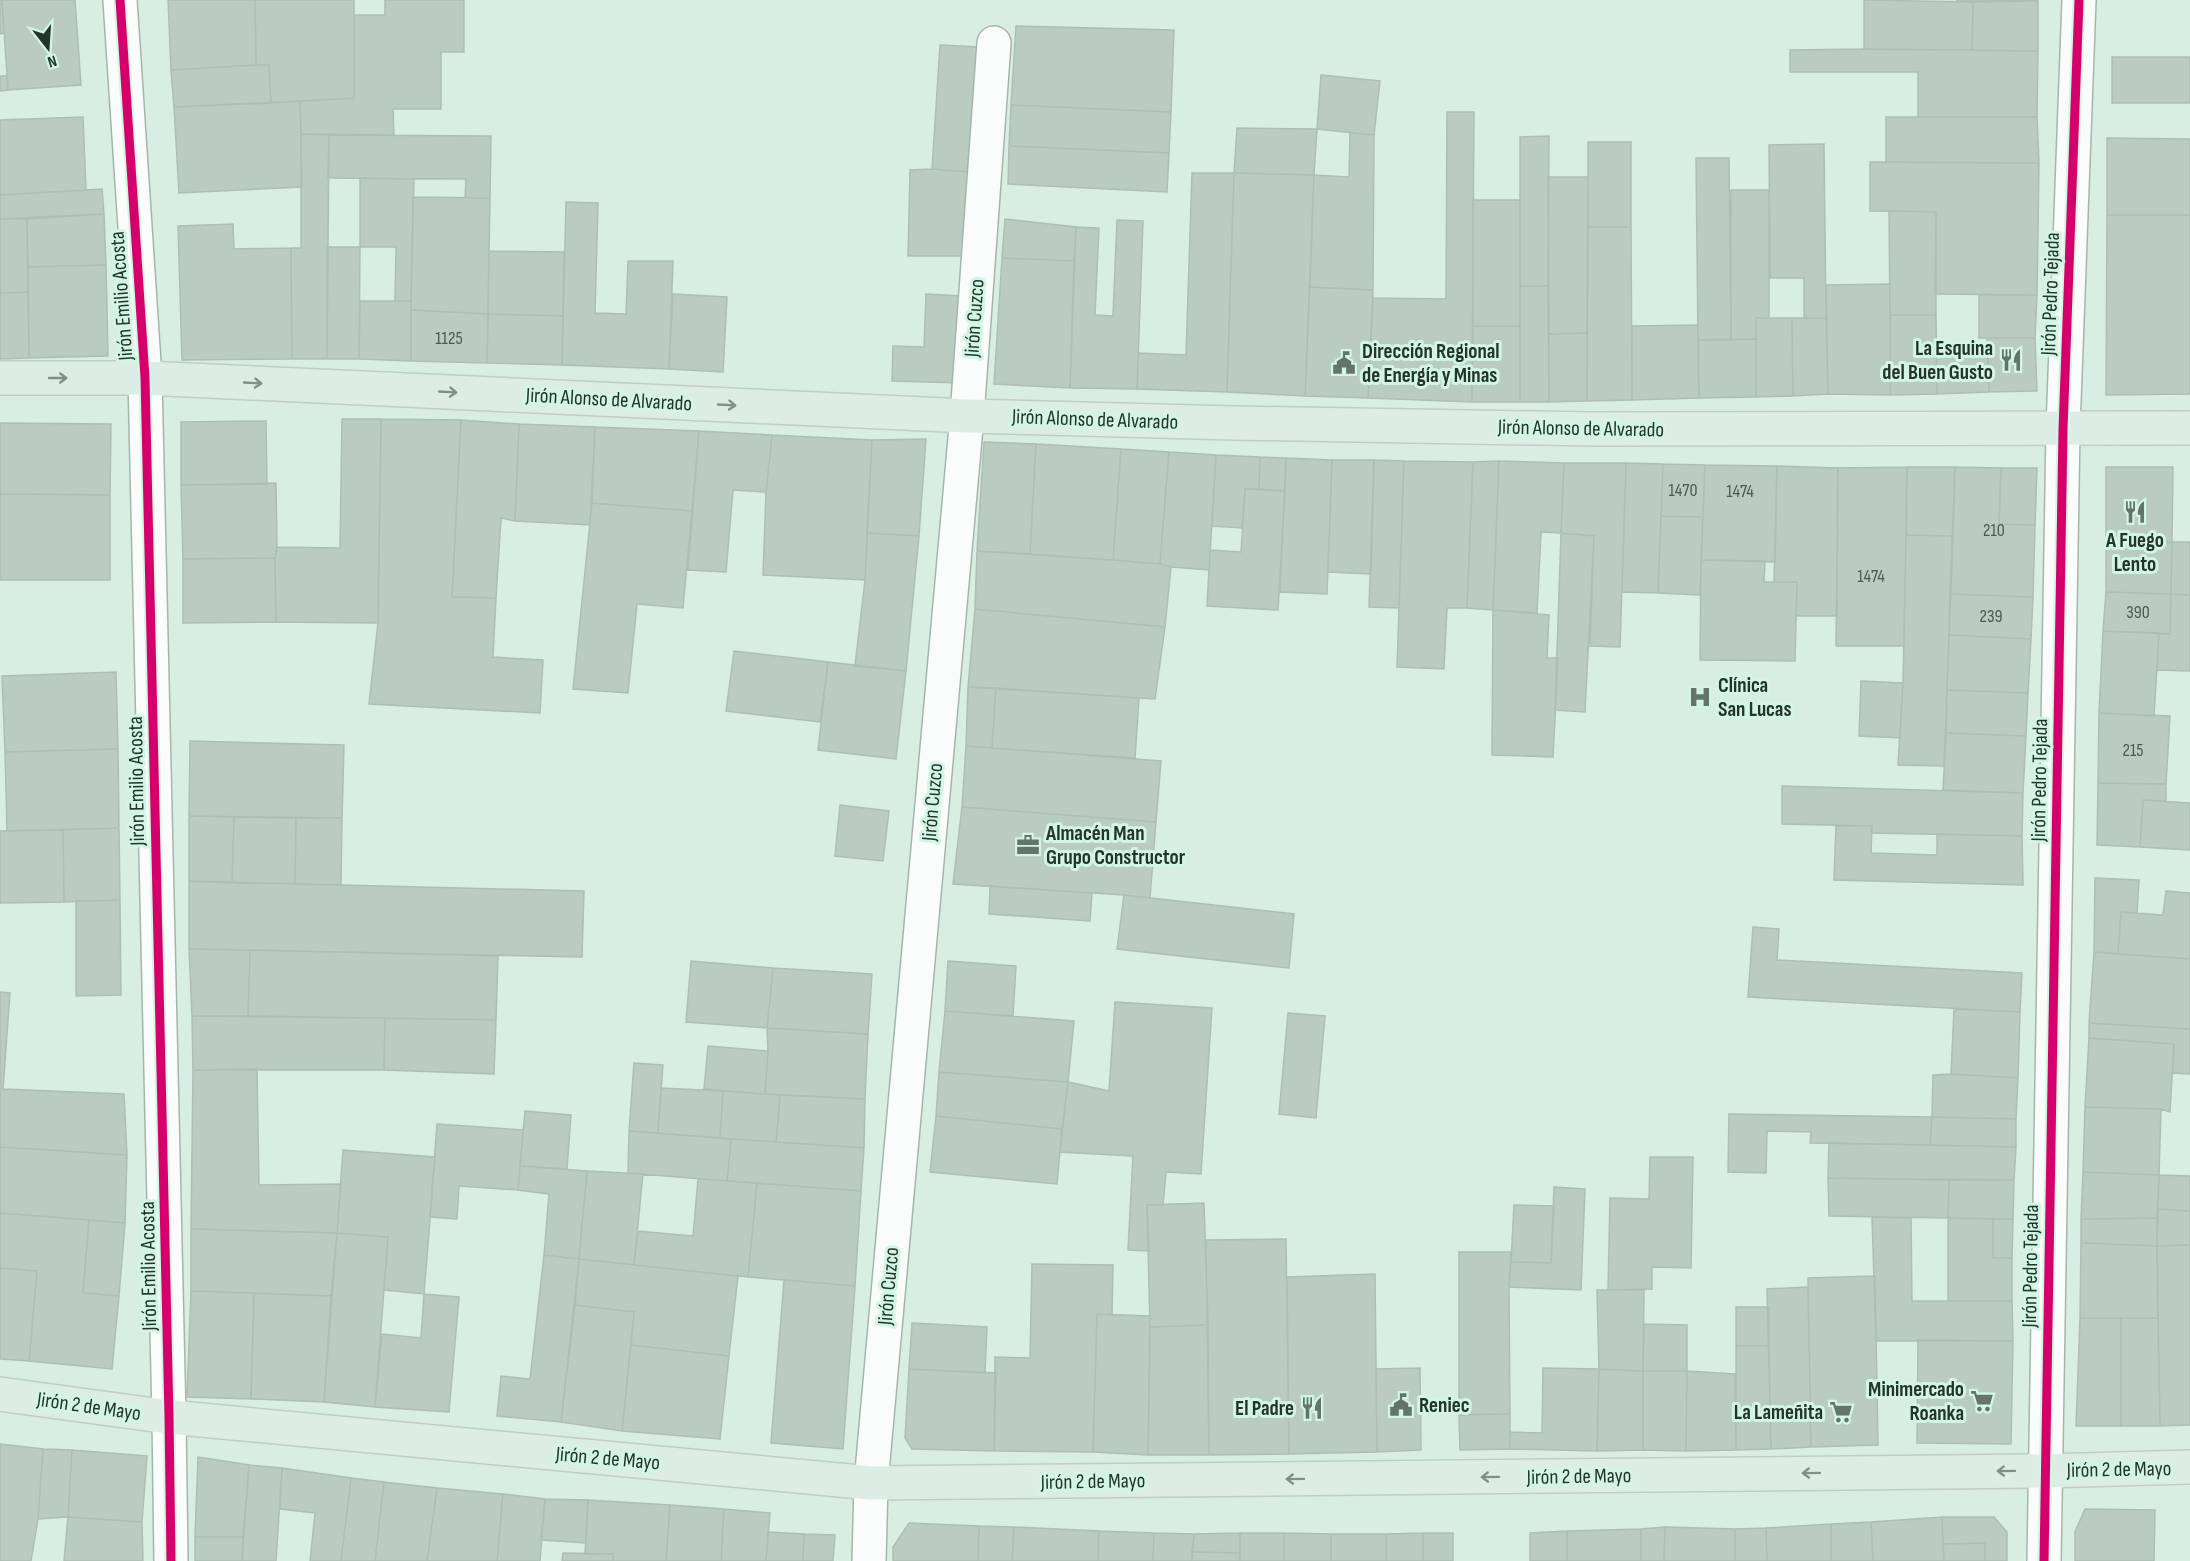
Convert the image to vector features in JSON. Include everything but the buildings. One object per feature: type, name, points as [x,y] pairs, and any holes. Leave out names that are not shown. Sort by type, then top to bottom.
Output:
[{"type":"main road","name":"Jirón Alonso de Alvarado","points":[[0,378],[145,378],[967,416],[1233,423],[1592,429],[2190,428]]},
{"type":"main road","name":"Jirón 2 de Mayo","points":[[0,1394],[169,1417],[871,1483],[2044,1471],[2190,1467]]},
{"type":"street","name":"Jirón Emilio Acosta","points":[[120,0],[145,378],[171,1561]]},
{"type":"street","name":"Jirón Pedro Tejada","points":[[2044,1561],[2063,429],[2079,0]]},
{"type":"street","name":"Jirón Cuzco","points":[[869,1561],[871,1483],[967,416],[994,43]]},
{"type":"cycle path","points":[[120,0],[145,378],[171,1561]]},
{"type":"cycle path","points":[[2044,1561],[2063,429],[2079,0]]},
{"type":"place","name":"La Esquina del Buen Gusto","points":[[2011,360]]},
{"type":"place","name":"Dirección Regional de Energía y Minas","points":[[1344,363]]},
{"type":"place","name":"A Fuego Lento","points":[[2135,512]]},
{"type":"place","name":"Clínica San Lucas","points":[[1700,697]]},
{"type":"place","name":"Almacén Man Grupo Constructor","points":[[1028,845]]},
{"type":"place","name":"Minimercado Roanka","points":[[1982,1401]]},
{"type":"place","name":"Reniec","points":[[1401,1405]]},
{"type":"place","name":"El Padre","points":[[1312,1408]]},
{"type":"place","name":"La Lameñita","points":[[1841,1412]]}]
